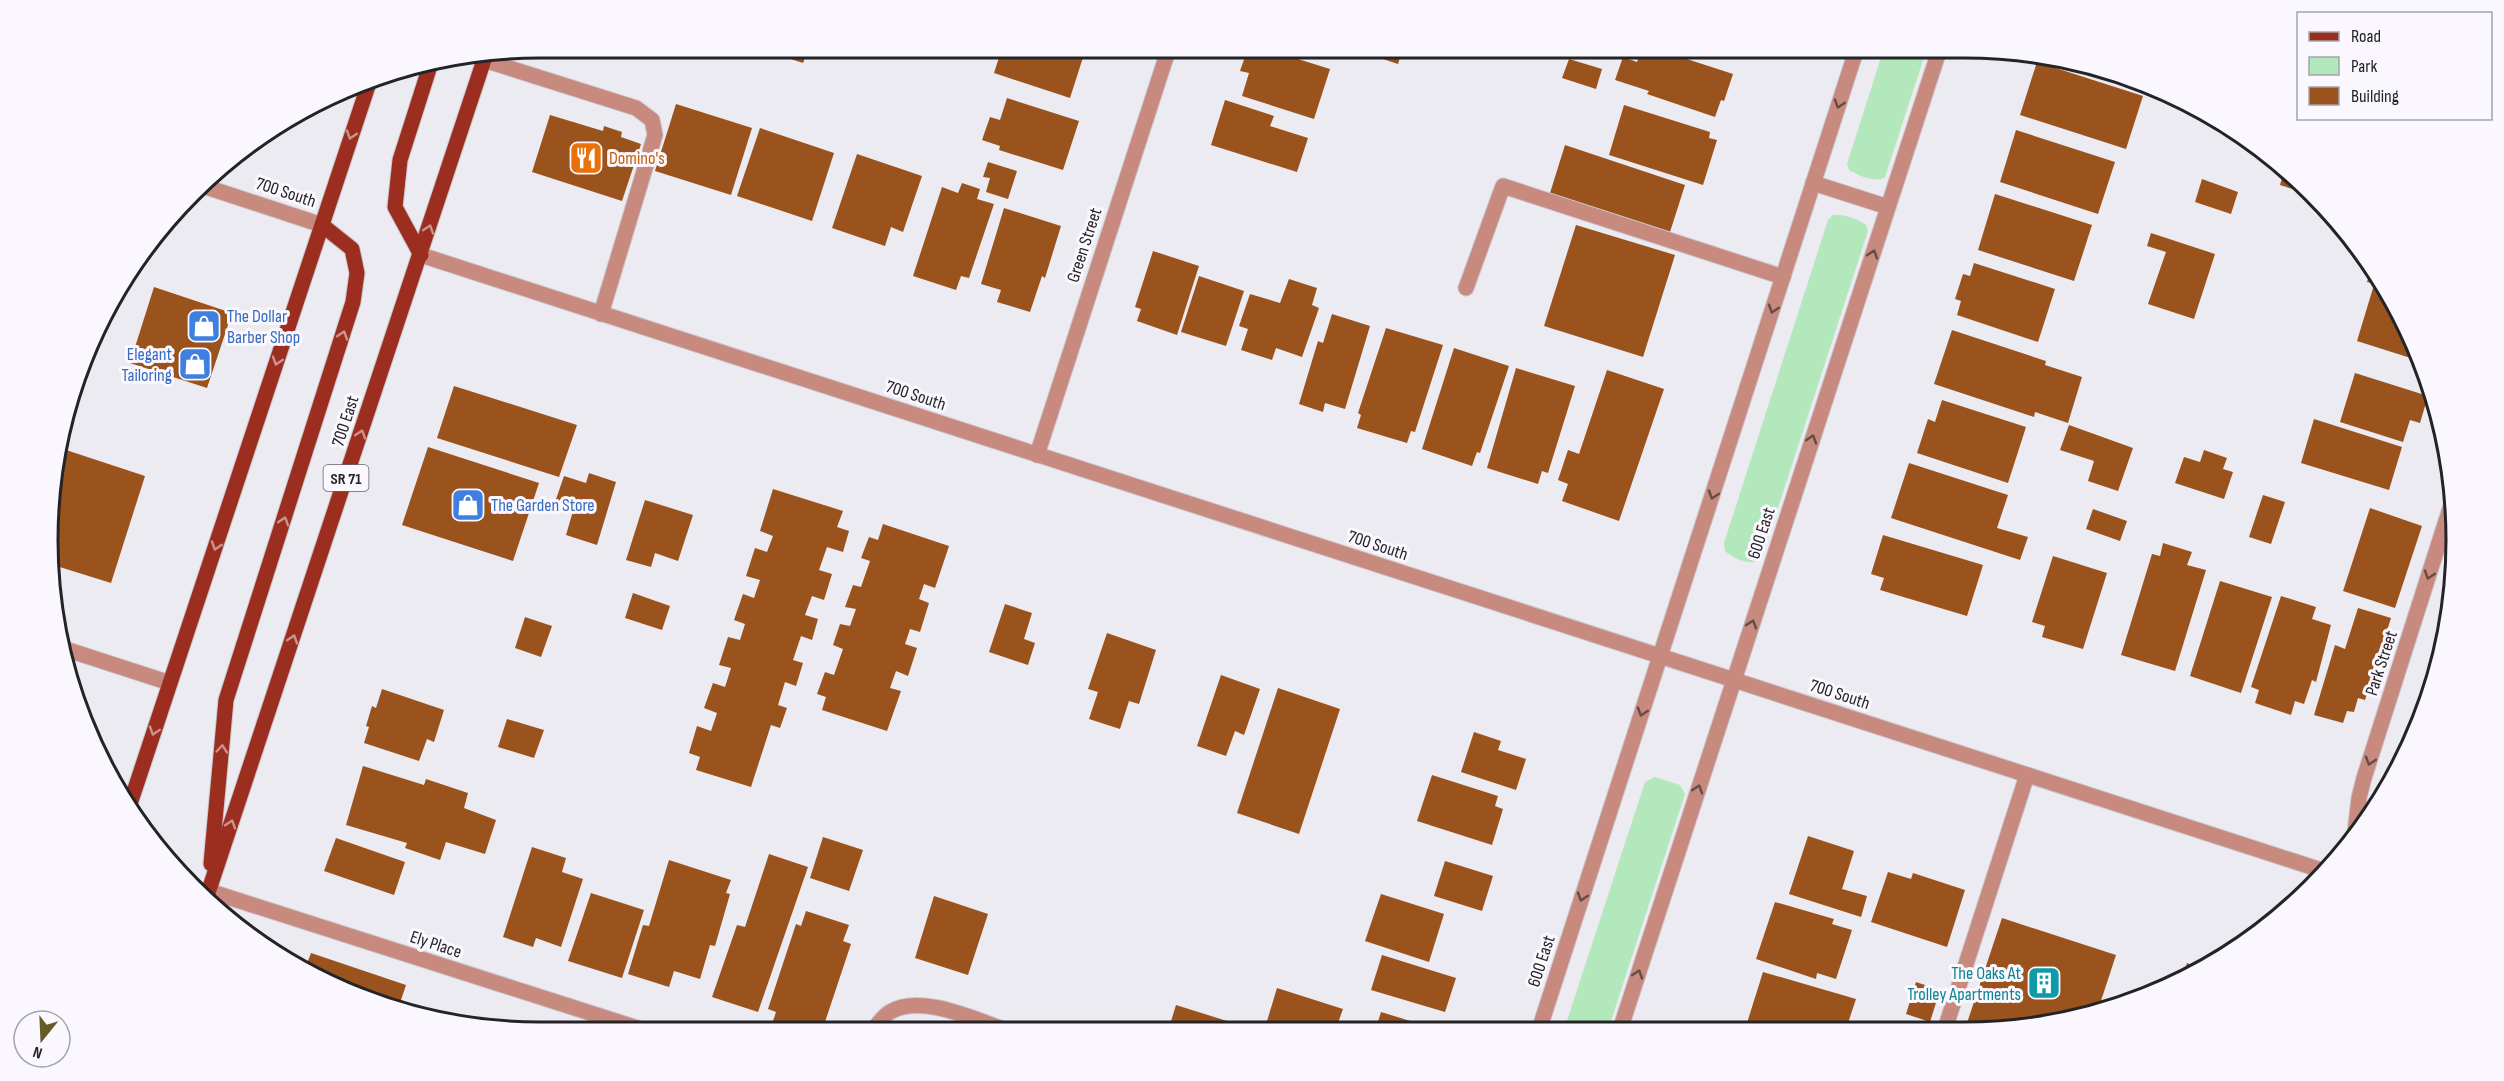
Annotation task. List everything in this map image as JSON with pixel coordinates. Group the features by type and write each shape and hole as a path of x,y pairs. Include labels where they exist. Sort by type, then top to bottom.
{"main road":[{"name":"700 East","path":"210,890 483,63"},
{"path":"421,255 395,207 400,160 428,72"},
{"path":"132,796 366,91"},
{"path":"209,889 226,700 354,302 357,273 352,249 322,225"}],"street":[{"name":"Green Street","path":"1037,455 1166,58"},
{"name":"600 East","path":"1542,1022 1854,58"},
{"name":"600 East","path":"1623,1022 1937,58"},
{"path":"492,62 636,108 652,120 656,135 602,314"},
{"path":"1813,183 1888,207"},
{"path":"1466,288 1503,186 1783,277"},
{"name":"700 South","path":"212,189 322,225"},
{"name":"700 South","path":"421,255 2316,868"},
{"name":"Park Street","path":"2357,819 2364,778 2445,524"},
{"path":"72,651 170,683"},
{"path":"1947,1022 2027,775"},
{"name":"Ely Place","path":"218,898 617,1022"},
{"path":"880,1022 888,1012 909,1004 928,1005 980,1022"}],"green space":[{"path":"1881,58 1924,58 1885,177 1877,180 1867,178 1849,170 1847,164"},
{"path":"1833,215 1846,216 1859,221 1866,225 1868,231 1761,560 1742,561 1725,551 1724,543 1828,220"},
{"path":"1655,777 1680,785 1685,794 1611,1022 1567,1022 1645,782"}],"building":[{"path":"788,58 805,58 803,63"},
{"path":"999,58 1083,58 1070,98 994,73"},
{"path":"1245,58 1295,58 1330,69 1314,119 1242,96 1249,73 1240,71"},
{"path":"1380,58 1400,58 1398,64"},
{"path":"1623,58 1637,62 1638,58 1684,58 1733,74 1724,101 1721,100 1715,117 1647,94 1649,91 1615,80"},
{"path":"1569,59 1602,69 1596,89 1562,78"},
{"path":"2036,65 2054,67 2143,96 2126,149 2020,115"},
{"path":"1007,98 1079,121 1063,170 999,150 1000,146 982,140 990,117 1000,120"},
{"path":"1225,100 1274,116 1270,126 1308,138 1297,172 1211,145"},
{"path":"676,104 752,128 731,195 655,171"},
{"path":"1624,105 1710,132 1709,138 1717,140 1703,185 1609,155"},
{"name":"Domino's","path":"550,115 603,131 604,126 622,132 621,137 641,144 622,201 532,172"},
{"path":"760,128 834,153 812,221 737,196"},
{"path":"2016,130 2115,162 2098,214 2000,182"},
{"path":"1565,145 1685,185 1670,232 1550,193"},
{"path":"857,154 922,176 903,232 891,227 885,246 832,228"},
{"path":"988,162 1017,171 1008,199 986,192 990,178 983,177"},
{"path":"2202,179 2238,192 2231,214 2195,202"},
{"path":"2282,179 2292,189 2280,185"},
{"path":"962,183 980,189 977,199 994,204 969,278 961,276 956,290 913,276 942,187 958,193"},
{"path":"1995,194 2092,225 2074,281 1978,250"},
{"path":"1004,208 1061,226 1045,278 1042,276 1030,312 997,302 1001,290 981,284"},
{"path":"1576,225 1675,255 1643,357 1544,326"},
{"path":"2151,233 2215,254 2194,319 2148,304 2166,252 2147,246"},
{"path":"1153,251 1199,266 1177,335 1137,321 1141,309 1135,307"},
{"path":"1974,263 2055,289 2038,342 1957,315 1961,301 1955,299 1963,274 1970,276"},
{"path":"1199,276 1244,291 1226,346 1181,332"},
{"path":"1289,279 1317,288 1312,305 1319,308 1302,357 1276,348 1272,360 1241,350 1248,329 1239,326 1250,294 1280,303"},
{"path":"154,287 232,313 207,388 130,363"},
{"path":"2373,288 2396,327 2410,358 2357,341"},
{"path":"1332,314 1370,326 1345,409 1325,403 1323,412 1299,404 1318,341 1323,343"},
{"path":"1386,328 1443,345 1415,432 1411,431 1407,443 1357,428 1361,415 1358,413"},
{"path":"1952,330 2046,361 2045,365 2082,377 2068,423 2035,412 2034,417 1934,384"},
{"path":"1454,348 1509,366 1480,453 1477,452 1472,466 1422,449"},
{"path":"1516,368 1575,386 1548,473 1542,471 1538,484 1487,468"},
{"path":"1607,370 1664,389 1619,521 1562,501 1568,484 1558,480 1568,450 1579,454"},
{"path":"2355,373 2422,394 2426,404 2420,423 2410,420 2403,442 2340,422"},
{"path":"454,386 577,425 559,477 437,438"},
{"path":"1942,400 2026,427 2008,483 1917,453 1928,419 1935,422"},
{"path":"2314,419 2402,447 2389,490 2301,463"},
{"path":"2069,425 2133,448 2118,491 2088,481 2094,461 2060,450"},
{"path":"428,447 539,483 513,561 402,525"},
{"path":"67,450 145,476 111,583 60,567 58,540 60,509"},
{"path":"2204,450 2227,458 2223,469 2233,472 2224,499 2175,483 2184,457 2200,462"},
{"path":"1909,463 2008,495 1997,528 2028,537 2020,560 1891,518"},
{"path":"589,473 616,482 597,545 566,535 573,511 554,505 564,476 586,483"},
{"path":"773,489 843,511 837,527 849,531 843,552 827,547 819,570 832,574 824,600 812,596 805,615 818,619 812,640 801,636 793,660 803,663 796,686 785,682 778,705 787,708 780,728 771,725 751,787 696,770 700,757 689,753 697,726 711,731 717,713 704,708 713,683 725,687 731,668 719,665 728,637 740,640 745,624 734,620 743,594 754,598 760,580 746,576 755,548 767,552 773,536 760,531"},
{"path":"2263,495 2285,502 2271,544 2249,537"},
{"path":"645,500 693,515 678,561 655,553 651,567 626,560"},
{"path":"2370,508 2422,526 2395,608 2343,591"},
{"path":"2093,509 2127,521 2120,541 2086,529"},
{"path":"883,524 949,546 935,588 924,584 919,599 929,603 920,632 910,629 905,644 917,648 908,676 896,671 890,688 901,691 887,731 822,710 826,697 817,694 825,672 834,675 843,649 833,645 840,624 850,626 856,609 845,607 853,585 861,587 870,561 861,558 869,537 878,540"},
{"path":"1883,535 1983,565 1967,616 1880,590 1884,578 1871,574"},
{"path":"2163,543 2192,552 2187,565 2206,570 2175,671 2121,655 2152,554 2160,556"},
{"path":"2053,556 2107,573 2083,649 2042,637 2045,626 2032,622"},
{"path":"2220,581 2272,597 2241,693 2190,676"},
{"path":"633,593 670,606 662,630 625,618"},
{"path":"2281,596 2316,607 2312,619 2331,625 2316,682 2312,680 2304,704 2295,701 2291,715 2255,703 2259,690 2251,687"},
{"path":"1005,604 1032,613 1024,639 1035,643 1028,665 989,652"},
{"path":"2358,608 2391,618 2365,700 2358,698 2354,712 2347,711 2343,723 2314,715 2335,645 2345,649"},
{"path":"525,617 552,626 541,657 515,648"},
{"path":"1107,633 1156,650 1139,704 1129,701 1120,729 1089,719 1098,692 1088,689"},
{"path":"1221,675 1260,689 1244,735 1235,731 1226,756 1197,746"},
{"path":"1278,688 1340,709 1299,834 1237,813"},
{"path":"382,689 444,710 434,742 427,739 419,761 364,743 372,706 376,708"},
{"path":"507,719 544,730 534,758 498,747"},
{"path":"1474,732 1501,741 1498,750 1526,759 1516,790 1461,772"},
{"path":"363,766 424,785 426,779 468,793 464,808 496,820 485,854 446,842 440,860 405,848 407,843 346,825"},
{"path":"1432,775 1498,796 1495,806 1503,809 1492,845 1417,821"},
{"path":"1808,836 1854,851 1842,889 1867,896 1861,917 1789,894"},
{"path":"823,837 863,850 849,891 810,878"},
{"path":"336,838 405,862 394,895 324,871"},
{"path":"532,847 566,858 562,872 583,879 561,947 536,938 533,947 503,937"},
{"path":"769,854 808,867 758,1012 712,997 737,925 745,927"},
{"path":"669,860 731,880 726,893 730,894 715,946 710,945 700,979 674,971 669,987 628,974 643,925 649,926"},
{"path":"1445,861 1493,876 1482,911 1434,896"},
{"path":"1888,872 1911,879 1913,873 1965,890 1947,947 1871,922"},
{"path":"591,893 644,910 622,978 568,961"},
{"path":"1381,894 1444,914 1429,962 1365,941"},
{"path":"934,896 988,914 968,975 915,958"},
{"path":"1775,902 1834,919 1832,924 1852,930 1836,979 1817,973 1816,979 1756,959"},
{"path":"806,911 849,925 843,941 851,944 825,1022 773,1022 776,1012 768,1009 796,924 801,926"},
{"name":"The Oaks At Trolley Apartments","path":"2002,918 2116,955 2101,1002 2026,1018 1967,1022"},
{"path":"311,953 406,985 401,1001 356,986 307,962"},
{"path":"1382,955 1456,978 1445,1012 1371,990"},
{"path":"1763,972 1856,999 1848,1022 1747,1022"},
{"path":"1916,982 1940,990 1930,1022 1906,1014"},
{"path":"1277,988 1343,1009 1338,1022 1267,1022"},
{"path":"1176,1005 1227,1021 1227,1022 1171,1022"},
{"path":"1381,1012 1414,1022 1378,1022"}],"place":[{"name":"Domino's","path":"586,158"},
{"name":"The Dollar Barber Shop","path":"204,326"},
{"name":"Elegant Tailoring","path":"195,364"},
{"name":"The Garden Store","path":"468,505"},
{"name":"The Oaks At Trolley Apartments","path":"2044,983"}]}
